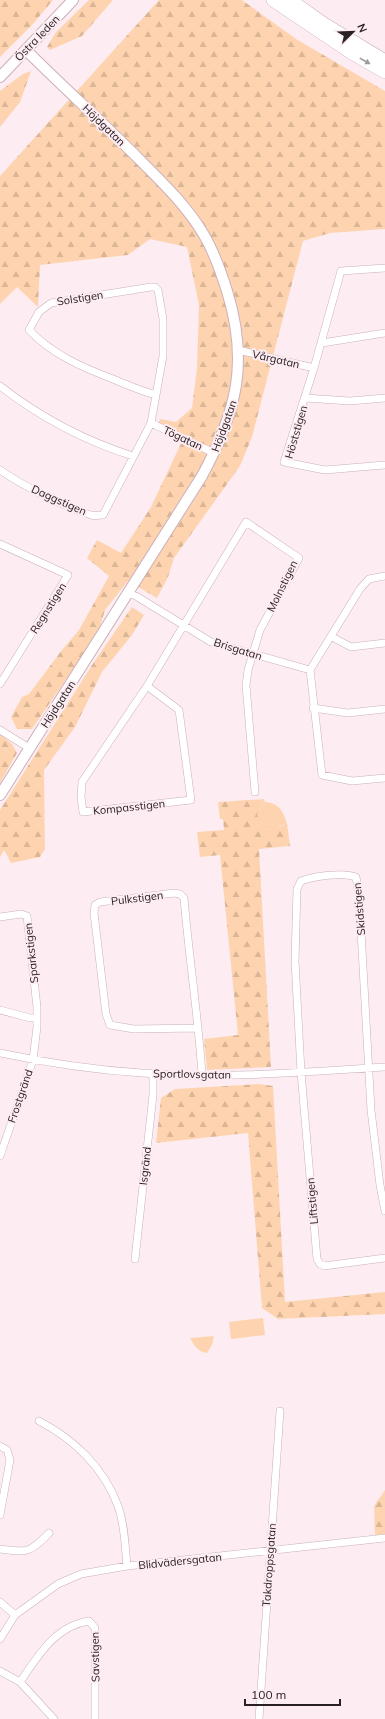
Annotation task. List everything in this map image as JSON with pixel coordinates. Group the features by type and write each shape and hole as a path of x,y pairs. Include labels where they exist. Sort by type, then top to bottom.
{"highway":[{"path":"273,0 340,46 385,72"},
{"path":"290,0 324,24 385,61"}],"street":[{"name":"Östra leden","path":"0,77 73,0"},
{"name":"Höjdgatan","path":"0,795 129,594 202,476 226,426 236,393 238,371 236,326 223,280 204,235 192,217 156,176 26,50"},
{"name":"Höststigen","path":"385,268 340,271 322,343 284,462 325,470 385,465"},
{"name":"Solstigen","path":"151,423 163,356 164,337 160,295 155,287 151,286 60,300 44,307 32,322 28,330 43,344 60,356 88,369 156,395"},
{"path":"322,343 385,333"},
{"name":"Vårgatan","path":"238,350 314,368"},
{"path":"0,386 20,402 45,418 86,438 133,456"},
{"name":"Höststigen","path":"305,398 350,401 385,398"},
{"name":"Tögatan","path":"151,423 214,453"},
{"name":"Daggstigen","path":"0,470 13,479 59,501 92,515 103,515 151,423"},
{"name":"Molnstigen","path":"183,625 246,522 299,558 260,630 248,670 246,685 255,792"},
{"name":"Regnstigen","path":"0,544 68,575 0,684"},
{"path":"385,576 369,578 364,584 310,670 322,775 352,781 385,778"},
{"name":"Brisgatan","path":"129,594 136,596 211,642 310,670"},
{"name":"Kompasstigen","path":"147,686 179,710 191,800 83,812 81,797 82,782 147,686 183,625"},
{"path":"332,637 351,647 385,643"},
{"path":"314,708 348,713 385,709"},
{"path":"0,730 29,748"},
{"name":"Skidstigen","path":"301,1072 295,961 297,889 301,881 304,880 344,874 356,877 358,885 369,1068"},
{"name":"Pulkstigen","path":"198,1028 134,1029 110,1026 106,1014 94,913 95,905 100,902 174,893 180,894 184,898 198,1028 202,1074"},
{"name":"Sparkstigen","path":"0,918 22,914 28,916 37,1018 33,1060"},
{"path":"0,1010 30,1018 37,1018"},
{"name":"Sportlovsgatan","path":"0,1053 79,1067 153,1074 301,1072 385,1067"},
{"name":"Frostgränd","path":"0,1156 33,1060"},
{"path":"369,1068 372,1117 380,1185 385,1211"},
{"name":"Liftstigen","path":"301,1072 317,1259 320,1264 324,1266 385,1258"},
{"name":"Isgränd","path":"135,1259 153,1095 153,1074"},
{"name":"Takdroppsgatan","path":"259,1719 280,1411"},
{"path":"38,1421 55,1430 74,1444 102,1474 119,1507 124,1529 127,1566"},
{"path":"0,1446 7,1450 10,1460 0,1515"},
{"path":"0,1549 20,1552 34,1548 50,1533"},
{"name":"Blidvädersgatan","path":"0,1640 16,1615 58,1584 81,1574 127,1566 270,1552 385,1538"},
{"path":"0,1602 16,1615"},
{"name":"Savstigen","path":"20,1682 43,1649 58,1633 78,1623 89,1621 95,1628 95,1719"},
{"path":"0,1671 20,1682 54,1719"}],"green space":[{"path":"0,0 53,0 33,24 0,57"},
{"path":"89,0 113,0 82,36 50,50 47,47 56,32"},
{"path":"159,0 242,0 296,39 385,91 385,229 330,233 303,241 252,437 240,466 174,558 168,577 157,598 128,581 105,610 98,633 32,729 17,729 11,717 22,697 29,694 79,630 109,576 87,558 97,540 121,553 151,507 185,435 159,423 160,419 176,422 192,408 197,368 199,305 187,247 150,239 128,255 40,265 38,307 17,287 0,304 0,176"},
{"path":"31,71 20,102 0,127 0,91 23,74"},
{"path":"132,607 144,615 132,635 102,672 75,727 44,770 45,849 40,857 11,863 4,850 0,857 0,810 92,665"},
{"path":"0,734 12,744 17,753 0,783"},
{"path":"264,799 265,802 257,814 279,827 287,823 290,846 259,849 271,1067 207,1070 204,1039 238,1035 220,855 200,857 197,832 224,830 223,819 220,819 218,802"},
{"path":"265,802 274,804 280,808 287,823 277,827 265,826 257,814"},
{"path":"259,1084 273,1086 285,1302 385,1292 385,1314 278,1319 262,1308 248,1133 156,1143 161,1098 175,1089"},
{"path":"263,1318 265,1335 231,1339 229,1322"},
{"path":"214,1336 212,1345 207,1353 199,1350 190,1338"},
{"path":"385,1490 385,1534 375,1535 374,1506"}]}
